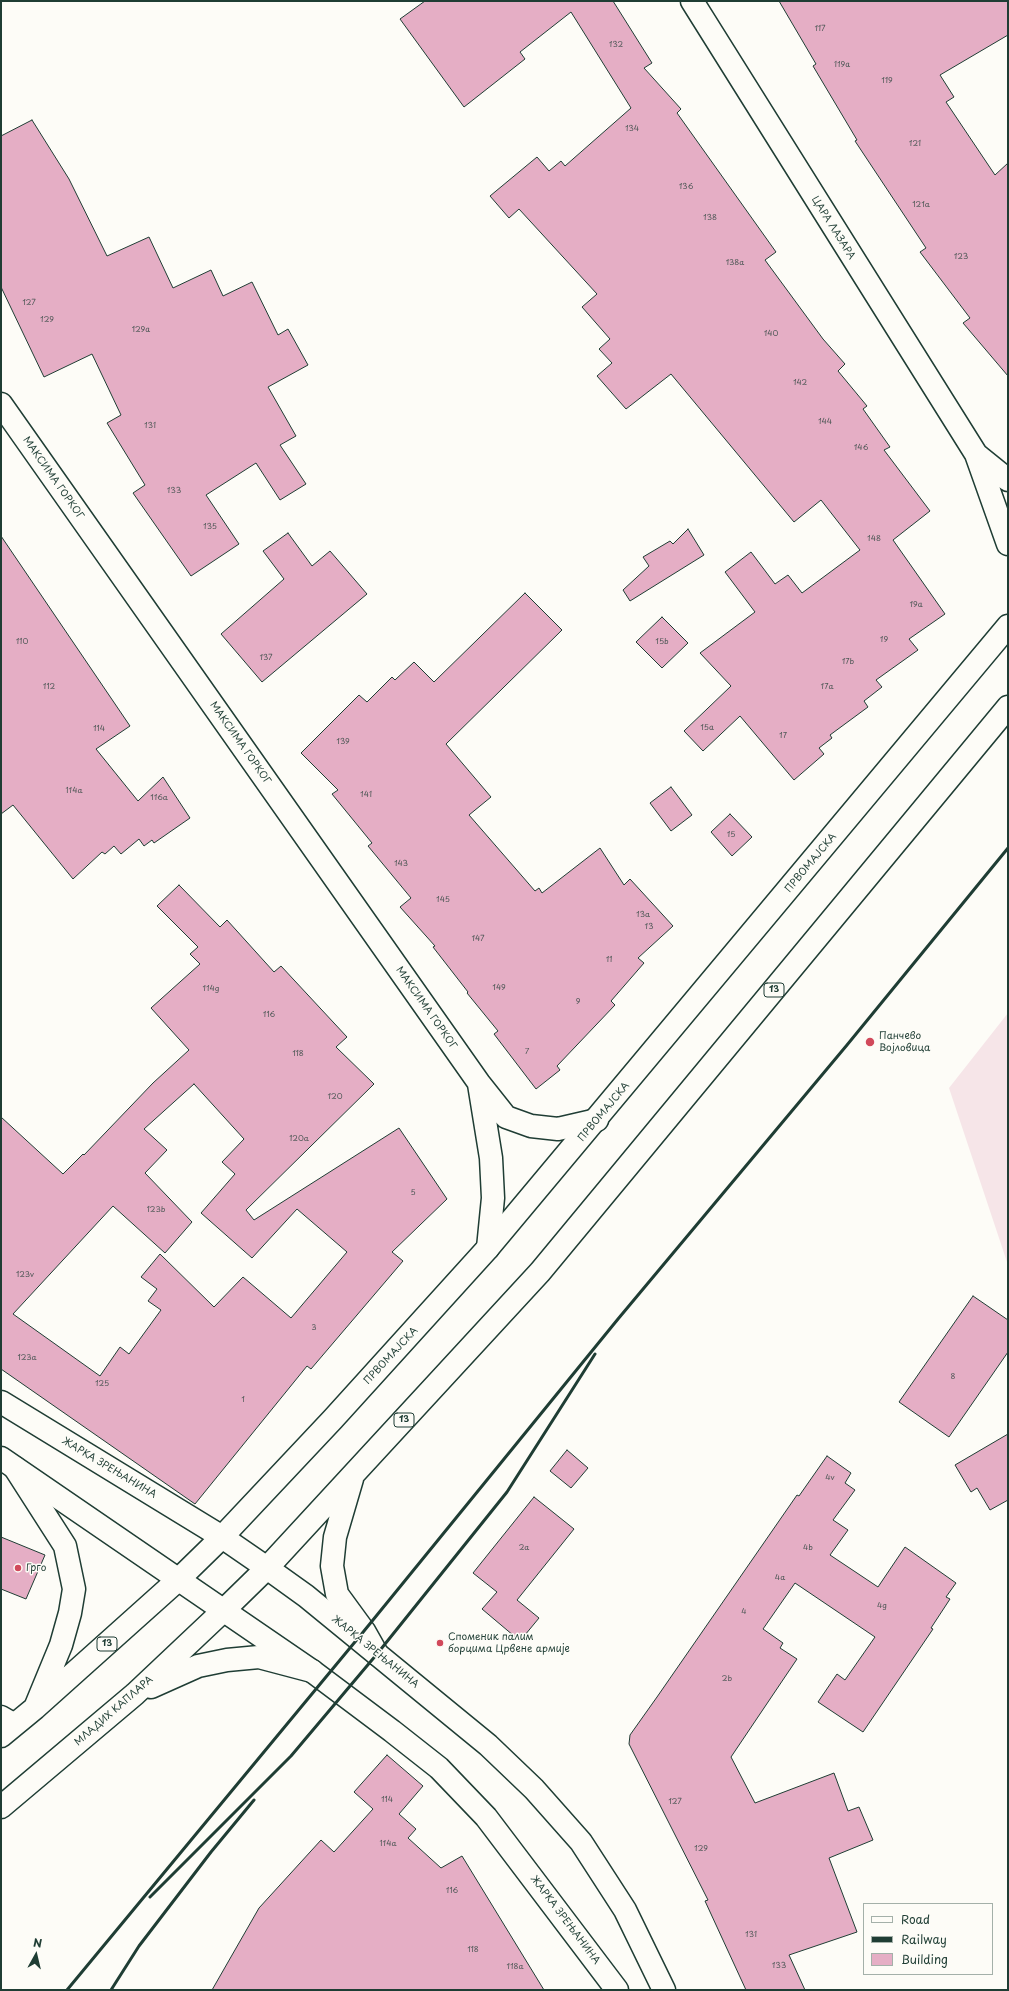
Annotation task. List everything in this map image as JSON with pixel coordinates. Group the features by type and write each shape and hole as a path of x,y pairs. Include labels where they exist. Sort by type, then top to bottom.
{"main road":[{"name":"ЦАРА ЛАЗАРА","path":"692,1 976,454"},
{"name":"МАКСИМА ГОРКОГ","path":"1,404 479,1083 506,1117 531,1126 558,1129 597,1120"},
{"path":"976,454 1008,480"},
{"path":"976,454 1008,544"},
{"name":"ПРВОМАЈСКА","path":"179,1579 222,1537 348,1402 488,1248 597,1120 1008,626"},
{"name":"13","path":"224,1610 268,1568 540,1272 1008,707"},
{"path":"479,1083 491,1158 493,1198 488,1248"},
{"name":"ЖАРКА ЗРЕЊАНИНА","path":"1,1402 222,1537 268,1568 306,1596 488,1745 534,1789 581,1842 625,1910 664,1990"},
{"path":"8,1463 65,1546 74,1589 70,1613 61,1645 35,1708"},
{"name":"ЖАРКА ЗРЕЊАНИНА","path":"8,1463 312,1671 439,1768 486,1817 617,1990"},
{"path":"353,1474 335,1537 332,1566 337,1594 364,1631 377,1654"},
{"name":"13","path":"6,1726 35,1708 179,1579"},
{"name":"МЛАДИХ КАПЛАРА","path":"1,1807 135,1694 224,1610"},
{"path":"135,1694 198,1666 227,1660 259,1657 312,1671"}],"shaded area":[{"path":"1008,1013 1008,1265 949,1088"}],"building":[{"path":"425,1 613,1 652,63 644,68 681,109 677,113 776,252 765,260 823,339 845,364 838,371 867,406 863,409 890,447 884,450 930,511 893,540 945,614 909,639 918,650 876,680 882,687 864,701 868,707 830,735 832,738 819,748 824,754 794,780 740,716 703,751 684,731 731,686 700,653 755,612 725,572 751,552 775,584 788,575 802,593 860,550 821,500 794,522 671,374 626,409 597,376 612,363 599,349 610,339 582,307 597,294 519,209 509,218 490,196 537,157 549,171 561,161 565,166 631,108 571,12 520,52 525,59 464,107 400,19"},
{"path":"779,1 1008,1 1008,35 940,75 954,97 946,102 995,175 1008,163 1008,376 963,323 970,318 920,252 926,248 855,141 857,140 813,66 816,64"},
{"path":"32,120 69,179 107,256 149,237 173,288 211,270 223,296 252,282 278,335 288,329 308,365 268,387 296,436 280,445 306,484 280,500 256,463 206,495 239,544 191,576 133,493 145,485 107,423 121,415 92,354 44,377 1,287 1,136"},
{"path":"688,529 704,555 630,601 623,590 649,566 643,557 670,541 673,544"},
{"path":"288,533 312,566 330,551 367,594 262,682 221,634 284,579 263,551"},
{"path":"1,536 130,726 96,749 138,801 163,777 190,818 154,843 152,840 144,846 139,839 121,854 114,846 105,854 102,852 73,879 13,805 1,814"},
{"path":"525,593 562,630 446,744 491,797 469,815 535,891 539,888 542,893 600,848 624,885 630,879 673,926 638,958 644,963 611,1001 615,1005 557,1066 560,1070 536,1089 494,1034 498,1031 467,993 468,992 433,947 435,946 400,907 411,898 368,846 372,843 332,794 338,790 301,753 359,695 367,702 392,677 395,680 414,662 434,682"},
{"path":"662,617 688,643 662,668 636,642"},
{"path":"671,787 692,815 671,831 650,803"},
{"path":"730,814 752,837 732,856 711,832"},
{"path":"179,885 220,927 227,920 274,972 281,966 347,1037 336,1047 374,1084 246,1210 254,1220 399,1128 447,1199 392,1252 403,1261 311,1369 307,1366 195,1504 1,1369 1,1117 63,1174 83,1154 84,1155 153,1083 189,1050 151,1008 200,964 190,954 198,947 157,906","holes":["194,1084 244,1139 222,1162 235,1174 201,1213 252,1258 297,1209 347,1252 291,1318 243,1277 214,1307 160,1254 141,1277 157,1289 148,1301 161,1310 129,1354 120,1347 100,1376 13,1314 113,1206 165,1253 192,1222 145,1173 167,1150 144,1129"]},
{"path":"973,1296 1008,1320 1008,1352 949,1437 899,1402"},
{"path":"1008,1434 1008,1500 990,1510 977,1488 971,1492 955,1465"},
{"path":"567,1450 588,1468 571,1488 550,1471"},
{"path":"827,1456 851,1473 845,1483 855,1490 833,1520 848,1530 830,1555 878,1587 905,1547 956,1583 946,1597 950,1599 931,1628 933,1629 863,1732 818,1702 837,1674 845,1680 875,1637 795,1583 763,1629 783,1643 780,1648 797,1659 731,1757 755,1803 834,1773 848,1811 859,1807 873,1840 829,1858 857,1932 789,1955 805,1990 746,1990 705,1901 708,1900 629,1744 630,1735 797,1495 799,1496"},
{"path":"534,1497 574,1529 517,1600 539,1618 520,1641 482,1609 497,1592 473,1573"},
{"path":"1,1537 45,1555 26,1599 1,1589"},
{"path":"387,1755 423,1786 399,1814 416,1829 408,1838 441,1868 462,1856 544,1990 212,1990 259,1908 321,1840 334,1852 373,1809 354,1792"}],"railway":[{"path":"67,1990 364,1631 618,1319 847,1045 1008,848"},
{"path":"150,1897 291,1756 377,1654 507,1492 595,1354"},
{"path":"111,1990 139,1946 211,1852 254,1800"}],"place":[{"name":"Панчево Војловица","path":"870,1042"},
{"name":"Грго","path":"18,1568"},
{"name":"Споменик палим борцима Црвене армије","path":"440,1643"}]}
